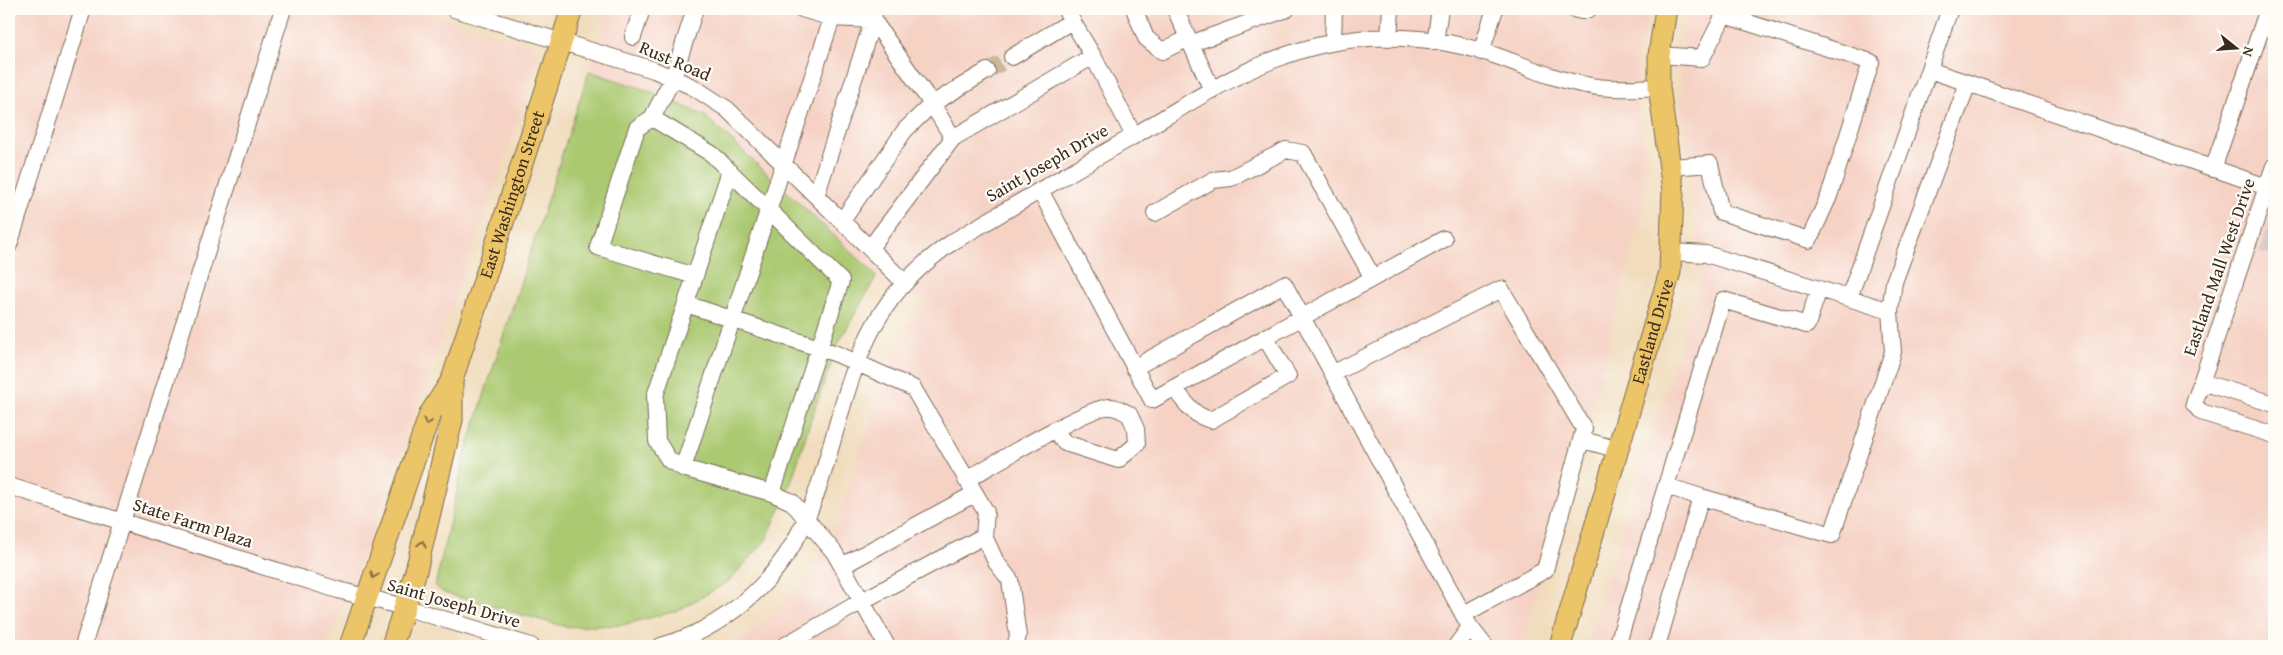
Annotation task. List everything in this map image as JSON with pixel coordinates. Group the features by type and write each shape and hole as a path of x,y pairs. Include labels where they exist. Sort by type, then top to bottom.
{"main road":[{"name":"East Washington Street","path":"350,646 430,414 452,380 572,9"},
{"name":"Eastland Drive","path":"1560,646 1665,294 1672,252 1674,214 1671,167 1661,115 1659,87 1659,54 1666,9"},
{"name":"East Washington Street","path":"392,646 416,571 452,420 452,380"}],"street":[{"path":"9,245 83,9"},
{"path":"83,646 283,9"},
{"name":"Rust Road","path":"454,9 654,70 693,87 726,109 905,283"},
{"path":"633,37 642,9"},
{"path":"695,9 673,78 652,118 637,128 598,248 695,276"},
{"path":"802,9 832,18 874,14"},
{"path":"1134,9 1146,38 1162,51 1286,9"},
{"path":"1175,9 1212,90"},
{"path":"1333,42 1334,9"},
{"path":"1389,38 1391,9"},
{"path":"1435,42 1440,9"},
{"path":"1481,52 1495,9"},
{"path":"1573,9 1582,11 1589,9"},
{"path":"1849,298 1950,9"},
{"path":"2213,169 2268,9"},
{"path":"874,14 953,138"},
{"path":"816,196 874,14"},
{"path":"1012,56 1068,15 1093,56 1134,136"},
{"path":"1659,54 1702,58 1724,15 1871,62 1830,196 1809,240 1721,212 1710,164 1671,167"},
{"path":"683,468 832,18"},
{"name":"Saint Joseph Drive","path":"661,646 685,639 715,624 753,594 773,574 789,552 808,518 857,364 876,321 905,283 949,245 1212,90 1273,59 1294,51 1333,42 1373,37 1435,42 1481,52 1588,86 1620,88 1659,87"},
{"path":"870,248 953,138 1093,56"},
{"path":"1929,70 2267,187"},
{"path":"842,221 905,130 932,104 987,71"},
{"path":"1666,486 1832,535 1894,352 1890,311 1894,282 1968,83"},
{"path":"652,118 712,154 841,281 772,493"},
{"path":"1155,213 1213,180 1231,178 1286,150 1303,154 1373,278"},
{"name":"Eastland Mall West Drive","path":"2270,434 2201,412 2194,404 2274,166"},
{"path":"730,171 656,396 657,441 669,460 683,468 772,493 792,502 808,518 834,552 887,646"},
{"path":"1040,190 1152,400 1444,239"},
{"path":"1672,252 1706,254 1890,311"},
{"path":"1134,368 1284,284 1467,621 1485,646"},
{"path":"1334,373 1501,289 1584,430 1545,570 1467,621 1456,646"},
{"path":"1617,646 1723,300 1807,325 1819,289"},
{"path":"686,304 819,348 914,388 986,512 984,536 996,562 1010,580 1018,636 1015,646"},
{"path":"1174,388 1193,412 1201,418 1211,420 1288,376 1265,338"},
{"path":"2201,382 2274,406 2270,434"},
{"path":"842,566 970,487 1054,431 1093,410 1111,406 1129,414 1136,429 1137,444 1118,460 1066,443 1054,431"},
{"path":"1582,440 1619,450"},
{"name":"State Farm Plaza","path":"9,486 365,598"},
{"path":"1657,646 1701,497"},
{"path":"784,646 862,601 984,536"},
{"name":"Saint Joseph Drive","path":"365,598 404,607 531,646"}],"shaded area":[{"path":"9,9 414,9 528,44 535,49 540,59 364,556 326,646 9,646"},
{"path":"608,9 1652,9 1637,56 1638,112 1644,150 1644,199 1594,403 1521,646 727,646 739,641 769,618 809,575 840,514 876,400 904,332 927,299 882,287 871,270 705,116 655,93 589,71"},
{"path":"1690,9 2274,9 2274,207 2259,251 2274,257 2274,646 1587,646 1702,272 1681,102 1683,36"},
{"path":"2274,207 2274,257 2259,252"}],"green space":[{"path":"589,71 655,93 705,116 871,270 876,277 839,342 812,416 790,486 766,540 728,582 677,611 622,625 566,627 444,593 435,586 466,451"}],"tunnel":[{"path":"987,71 1012,57"}]}
